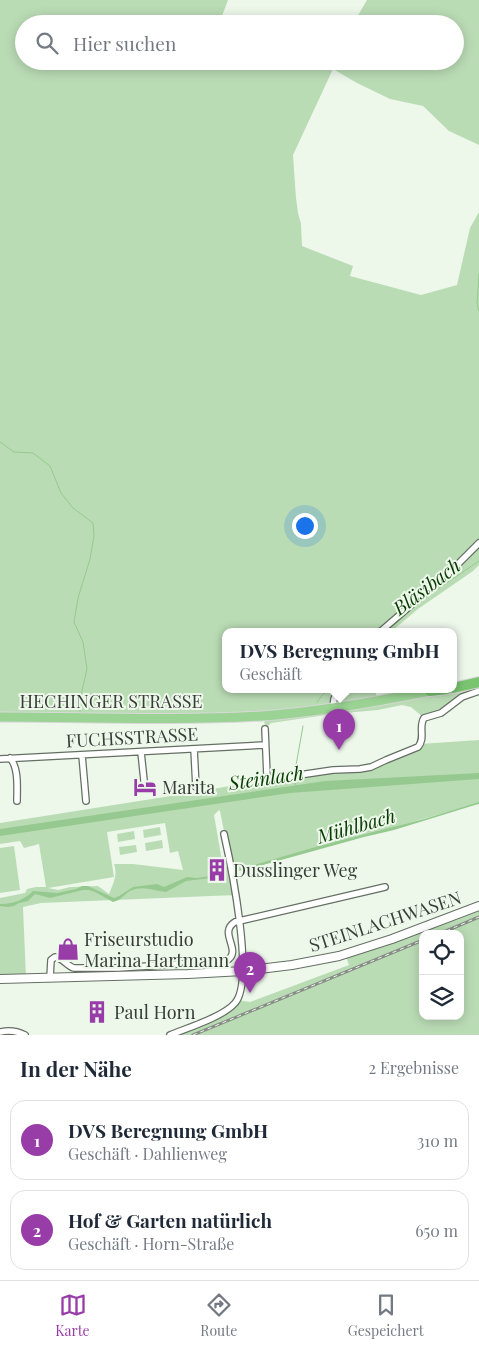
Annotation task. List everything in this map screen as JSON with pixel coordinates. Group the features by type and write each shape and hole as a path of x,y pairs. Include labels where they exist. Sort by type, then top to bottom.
{"highway":[{"path":"457,685 479,681"}],"main road":[{"name":"HECHINGER STRASSE","path":"0,717 204,718 264,716 333,708 418,693"}],"street":[{"path":"384,628 453,569 479,543"},
{"path":"265,729 267,776 269,779 333,770 360,769 371,767 418,747 422,737 421,725 424,718 441,713 462,697 479,691"},
{"path":"333,708 337,693"},
{"name":"FUCHSSTRASSE","path":"0,759 265,745"},
{"path":"194,749 196,787"},
{"path":"142,752 145,790"},
{"path":"82,755 86,801"},
{"path":"10,758 14,762 16,772 17,801"},
{"path":"170,1035 219,1015 233,1005 240,994 243,971 240,921 224,834"},
{"path":"50,978 51,960 58,957 74,968 118,968 226,961 230,959 233,950 228,935 229,927 232,923 384,887"},
{"name":"STEINLACHWASEN","path":"0,979 188,974 243,971 299,964 344,954 392,939 479,906"},
{"path":"0,1032 12,1031 25,1035"}],"shaded area":[{"path":"0,0 228,0 222,15 15,15 15,70 333,70 293,155 296,198 301,224 302,246 353,266 350,276 421,295 457,285 470,228 479,212 479,565 418,609 396,628 222,628 222,693 376,693 377,698 413,693 457,693 457,687 479,684 479,691 466,695 445,710 424,718 411,707 402,705 378,710 271,723 265,729 264,716 309,708 231,713 0,712"},
{"path":"367,0 479,0 479,145 449,131 423,106 390,99 335,70 464,70 464,15 358,15"},
{"path":"479,740 479,803 232,873 236,895 41,903 23,907 26,978 0,979 0,898 25,893 27,889 46,887 39,844 24,848 20,841 0,844 0,823 269,779 360,769 420,744","holes":["220,811 231,867 223,867 214,815","165,823 170,853 178,851 183,870 133,864 114,864 115,876 109,894 98,886 70,887 58,890 48,888 114,877 107,832"]},
{"path":"479,773 479,779 290,793 0,836 0,829 325,781"},
{"path":"479,802 479,804 394,830 241,871 240,869 424,819"},
{"path":"160,827 161,835 144,838 143,830"},
{"path":"134,831 135,839 118,842 117,834"},
{"path":"162,840 163,848 146,851 145,843"},
{"path":"136,845 137,852 120,855 119,847"},
{"path":"14,846 20,890 0,893 0,848"},
{"path":"223,874 224,876 186,881 166,892 144,888 135,889 113,902 95,892 83,890 50,898 35,894 28,901 14,906 0,906 0,904 22,899 33,891 57,893 88,886 114,898 133,887 157,884 164,887 187,877 197,878"},
{"path":"479,906 479,1035 170,1035 219,1015 237,1000 250,1002 349,965 345,954"}],"waterway":[{"name":"Bläsibach","path":"479,274 477,303 479,311"},
{"path":"0,442 14,452 33,453 50,466 61,493 73,508 93,523 94,536 90,559 78,598 74,622 83,642 87,669 80,699"},
{"name":"Bläsibach","path":"391,628 423,599 479,561"},
{"name":"Bläsibach","path":"317,702 324,693"},
{"path":"80,702 80,712"},
{"name":"Bläsibach","path":"295,771 303,726"},
{"name":"Bläsibach","path":"295,780 296,786"}],"railway":[{"path":"448,930 479,917"},
{"path":"193,1035 419,942"}],"place":[{"name":"DVS Beregnung GmbH","path":"339,750"},
{"name":"Marita","path":"145,787"},
{"name":"Dusslinger Weg","path":"217,870"},
{"name":"Friseurstudio Marina Hartmann","path":"68,949"},
{"name":"Hof & Garten natürlich","path":"250,993"},
{"name":"Paul Horn","path":"97,1012"}],"water label":[{"name":"Steinlach","path":"266,777"},
{"name":"Mühlbach","path":"356,825"}]}
